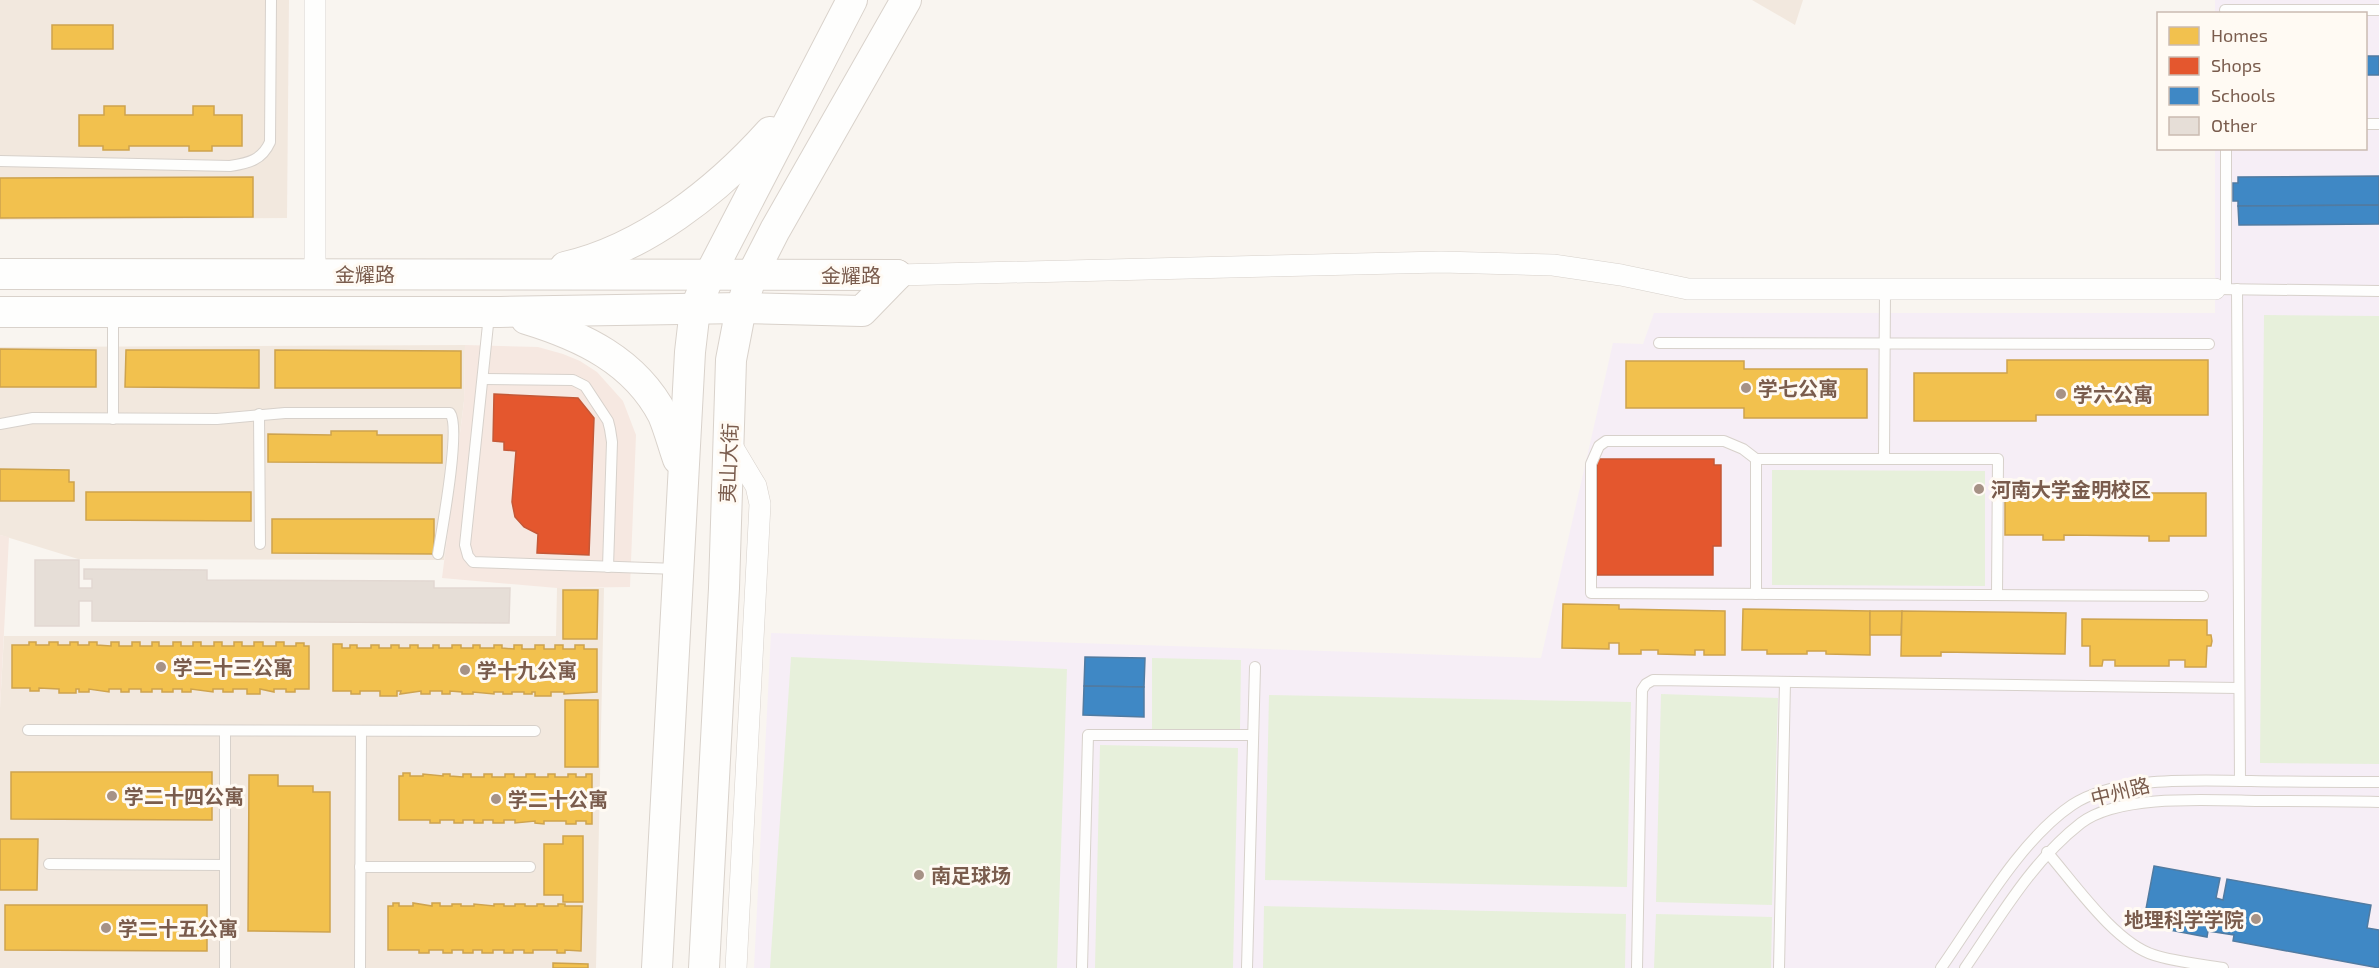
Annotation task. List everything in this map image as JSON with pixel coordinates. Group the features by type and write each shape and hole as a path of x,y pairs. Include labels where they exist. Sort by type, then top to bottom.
{"main road":[{"path":"657,968 690,352 695,309 710,274 852,0"},
{"name":"夷山大街","path":"705,968 724,588 731,360 741,308 752,275 775,230 906,0"},
{"path":"529,276 574,265 652,231 699,199 743,162 800,99"},
{"name":"金耀路","path":"0,274 897,275"},
{"name":"金耀路","path":"0,312 494,312 741,308 862,311 897,275"},
{"path":"494,312 528,320 587,342 625,365 649,392 663,417 683,474"}],"street":[{"path":"315,0 315,274"},
{"path":"897,275 1441,262 1552,265 1620,275 1688,289 2226,289"},
{"path":"729,441 756,486 760,504 736,968"}],"lane":[{"path":"0,161 230,166 253,162 261,156 270,142 271,0"},
{"path":"2225,8 2334,12 2379,10"},
{"path":"2226,150 2226,289 2240,781"},
{"path":"1884,459 1885,289"},
{"path":"2226,289 2379,291"},
{"path":"494,312 483,379 465,545 468,556 473,562 678,569"},
{"path":"113,313 113,419"},
{"path":"1659,343 2209,344"},
{"path":"483,379 573,380 585,387 608,421 612,442 608,567"},
{"path":"0,424 33,418 217,419 260,414 450,413 454,426 451,465 438,554"},
{"path":"260,414 260,544"},
{"path":"1997,595 1998,459 1756,459 1743,449 1724,441 1606,441 1599,446 1591,464 1591,593 1756,594 2203,596"},
{"path":"1756,459 1756,594"},
{"path":"1247,968 1254,667"},
{"path":"1637,968 1642,690 1653,680 2239,688"},
{"path":"1779,968 1785,682"},
{"path":"28,730 535,731"},
{"path":"225,731 225,968"},
{"path":"360,731 360,968"},
{"path":"1082,968 1088,735 1253,735"},
{"name":"中州路","path":"1941,968 2028,844 2072,805 2097,794 2133,785 2170,781 2379,782"},
{"name":"中州路","path":"1965,968 2048,852 2083,821 2104,812 2136,804 2171,800 2379,802"},
{"path":"2048,852 2117,933 2135,946 2154,955 2223,968"},
{"path":"49,864 225,865"},
{"path":"360,867 530,867"}],"shaded area":[{"path":"0,0 289,0 287,218 0,220"},
{"path":"1752,0 1803,0 1795,25"},
{"name":"河南大学金明校区","path":"2215,0 2379,0 2379,968 754,968 771,633 1541,658 1613,343 1643,344 1654,313 2215,313 2215,150 2367,150 2367,12 2215,12"},
{"path":"465,345 464,401 444,560 78,559 0,535 0,347"},
{"path":"465,345 538,347 563,354 597,372 623,401 636,435 630,587 557,588 442,578 464,401"},
{"path":"0,535 9,537 0,708"},
{"path":"557,588 604,588 596,968 0,968 0,708 4,636 556,636"}],"green space":[{"path":"2264,315 2379,316 2379,764 2260,763"},
{"path":"1772,470 1985,471 1985,586 1772,585"},
{"path":"791,657 1067,669 1057,968 770,968"},
{"path":"1152,658 1241,660 1240,730 1152,729"},
{"path":"1661,694 1778,698 1772,905 1656,902"},
{"path":"1269,695 1631,702 1627,887 1265,880"},
{"path":"1100,745 1238,748 1233,968 1095,968"},
{"path":"1264,906 1626,914 1625,968 1263,968"},
{"path":"1656,914 1772,917 1771,968 1654,968"}],"building: Homes":[{"path":"52,25 113,25 113,49 52,49"},
{"path":"104,106 125,106 125,115 193,115 193,106 214,106 214,115 242,115 242,146 212,146 212,151 189,151 189,146 129,146 129,150 103,150 103,146 79,146 79,115 104,115"},
{"path":"253,177 253,217 0,218 0,178"},
{"path":"0,349 96,350 96,387 0,387"},
{"path":"126,350 259,350 259,388 125,387"},
{"path":"275,350 461,351 461,388 275,388"},
{"name":"学六公寓","path":"2007,360 2208,360 2208,415 2036,415 2036,421 1914,421 1914,373 2007,373"},
{"name":"学七公寓","path":"1626,361 1744,361 1744,369 1867,369 1867,418 1744,418 1744,408 1626,408"},
{"path":"331,431 377,431 377,435 442,435 442,463 268,462 268,434 331,435"},
{"path":"0,469 69,470 69,482 74,482 74,501 0,501"},
{"path":"86,492 251,492 251,521 86,520"},
{"path":"2005,493 2206,493 2206,536 2169,536 2169,541 2149,541 2149,536 2064,535 2064,540 2043,540 2043,535 2005,535"},
{"path":"272,519 434,519 434,554 272,553"},
{"path":"563,590 598,590 597,639 563,639"},
{"path":"1563,604 1619,605 1619,609 1725,611 1725,655 1704,655 1704,650 1695,650 1695,655 1658,654 1658,650 1641,650 1641,654 1619,654 1619,643 1609,643 1609,649 1562,648"},
{"path":"1743,609 1870,611 1870,655 1826,654 1826,651 1807,651 1807,654 1767,654 1767,650 1742,650"},
{"path":"1870,611 1902,611 1901,635 1870,635"},
{"path":"1902,611 2066,613 2065,654 1941,652 1941,656 1901,656"},
{"path":"2082,619 2207,620 2207,635 2211,635 2212,641 2211,646 2207,646 2206,667 2185,667 2185,660 2169,660 2169,666 2115,666 2115,660 2103,660 2102,666 2090,666 2090,646 2082,646"},
{"name":"学二十三公寓","path":"29,642 36,642 36,645 58,642 58,645 70,645 70,642 78,642 78,645 89,645 89,642 97,642 97,645 111,646 111,642 119,642 119,646 132,646 132,642 140,642 140,646 152,646 152,642 159,642 159,646 173,646 173,642 181,642 181,646 193,646 193,642 201,642 201,646 214,646 214,642 222,642 222,646 234,646 234,642 242,642 242,646 254,646 254,642 263,642 263,646 276,646 276,642 284,642 284,646 304,643 304,646 309,646 309,689 295,689 295,692 286,692 286,689 274,689 274,692 260,689 260,694 247,694 247,689 223,692 223,689 213,689 213,692 191,689 191,692 182,692 182,689 173,689 173,692 162,692 162,689 152,689 152,692 141,692 141,689 129,689 129,692 121,692 121,689 109,689 109,692 89,689 89,692 79,692 79,689 76,689 76,693 59,693 59,689 39,688 39,691 30,691 30,688 12,688 12,645 29,645"},
{"name":"学十九公寓","path":"333,644 342,644 342,648 350,648 350,645 357,645 357,648 371,648 371,645 379,645 379,648 391,648 391,645 399,645 399,648 410,648 410,645 418,645 418,648 433,648 433,645 439,645 439,648 452,648 452,645 461,645 461,648 473,648 473,645 480,645 480,648 494,648 494,645 502,645 502,648 514,649 514,645 522,645 522,649 535,649 535,645 544,645 544,649 555,649 555,645 563,645 563,649 575,649 575,645 584,645 584,649 597,649 597,692 564,694 564,692 551,692 551,696 535,696 535,692 532,694 473,692 473,694 462,694 462,692 450,691 450,694 442,694 442,691 430,691 430,694 421,694 421,691 400,694 401,691 397,691 397,696 380,696 380,691 360,691 360,694 351,694 351,691 333,691"},
{"path":"565,700 598,700 598,767 565,767"},
{"name":"学二十四公寓","path":"11,772 212,772 212,820 11,819"},
{"name":"学二十公寓","path":"403,773 410,773 410,776 450,774 450,776 463,777 463,774 471,774 471,777 484,777 484,774 492,774 492,777 505,777 505,774 514,774 514,777 526,777 526,774 535,774 535,777 548,777 548,774 555,774 555,777 568,777 568,774 576,774 576,777 586,777 586,774 592,774 592,824 586,824 586,821 566,824 566,821 544,821 544,824 535,823 535,821 515,823 515,820 493,823 493,820 483,820 483,823 474,823 474,820 463,820 463,823 454,823 454,820 440,820 440,823 430,823 430,820 399,820 399,776 403,776"},
{"path":"249,775 278,775 278,786 313,786 313,792 330,792 330,932 248,931"},
{"path":"563,836 583,836 583,902 563,902 563,895 544,895 544,844 563,844"},
{"path":"0,839 38,839 37,890 0,890"},
{"path":"393,903 399,903 399,906 413,906 413,903 432,906 432,903 440,903 440,906 525,904 525,906 537,906 537,904 544,904 544,906 558,906 558,904 565,904 565,906 582,906 581,951 565,950 565,953 557,953 557,950 533,950 533,953 524,953 524,950 513,950 513,953 504,953 504,950 493,950 493,953 482,953 482,950 473,950 473,953 463,953 463,950 452,950 452,953 443,953 443,950 429,950 429,953 419,953 419,950 388,950 388,906 393,906"},
{"name":"学二十五公寓","path":"5,905 207,905 207,951 5,950"},
{"path":"553,963 588,964 588,968 553,968"}],"building: Shops":[{"path":"494,394 578,398 594,418 589,555 537,553 538,534 524,527 515,517 512,502 516,451 504,450 504,442 493,441"},
{"path":"1597,459 1714,459 1714,465 1721,465 1721,546 1713,546 1713,575 1597,575"}],"building: Schools":[{"path":"2367,56 2379,56 2379,75 2367,75"},
{"path":"2379,176 2379,205 2238,206 2238,201 2233,201 2233,183 2238,183 2238,177"},
{"path":"2379,205 2379,224 2239,225 2238,206"},
{"path":"1085,657 1145,658 1144,687 1084,686"},
{"path":"1084,686 1144,687 1144,717 1083,715"},
{"name":"地理科学学院","path":"2154,866 2220,878 2216,898 2223,900 2227,879 2371,905 2367,928 2379,930 2379,968 2233,941 2234,935 2208,931 2207,937 2143,925"}],"building: Other":[{"path":"35,560 79,560 79,588 92,588 92,579 84,579 84,569 207,570 207,580 434,581 434,588 510,588 509,623 92,621 92,601 79,601 79,626 35,626"}],"place":[{"name":"学七公寓","path":"1746,388"},
{"name":"学六公寓","path":"2061,394"},
{"name":"河南大学金明校区","path":"1979,489"},
{"name":"学二十三公寓","path":"161,667"},
{"name":"学十九公寓","path":"465,670"},
{"name":"学二十四公寓","path":"112,796"},
{"name":"学二十公寓","path":"496,799"},
{"name":"南足球场","path":"919,875"},
{"name":"地理科学学院","path":"2256,919"},
{"name":"学二十五公寓","path":"106,928"}]}
